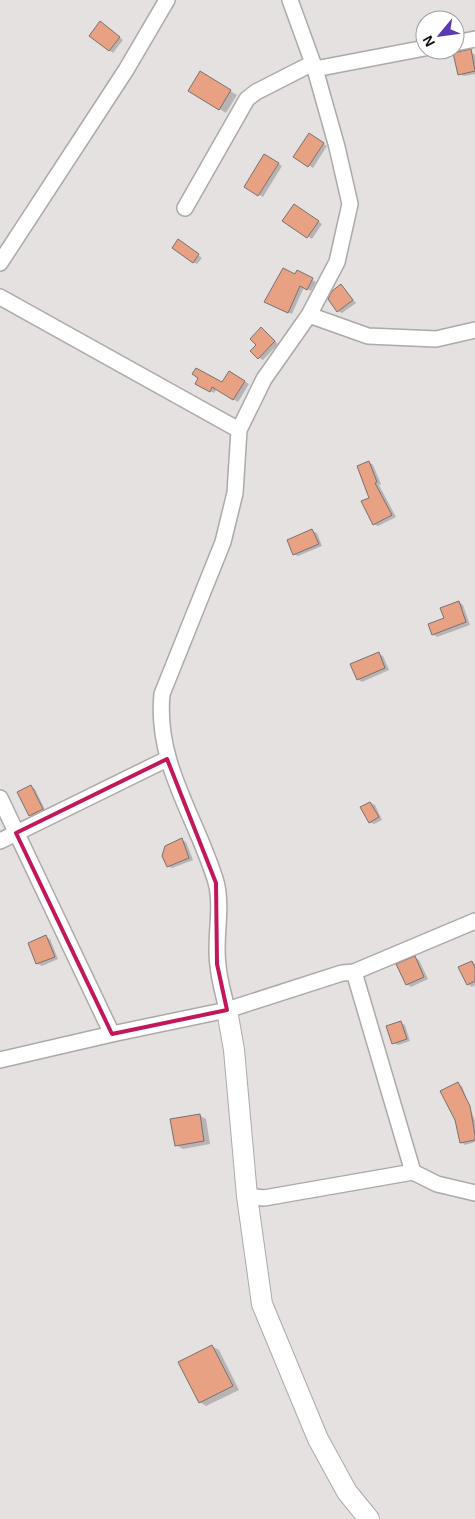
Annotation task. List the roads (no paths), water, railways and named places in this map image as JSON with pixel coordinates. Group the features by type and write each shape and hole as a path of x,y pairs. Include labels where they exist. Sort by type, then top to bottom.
{"street":[{"path":"0,263 126,70 167,0"},
{"path":"290,0 314,66 337,147 350,204 337,262 309,316 264,379 238,430 235,493 222,542 162,694 160,718 167,759 216,883 219,916 217,964 234,1050 247,1196 262,1304 318,1439 347,1492 369,1519"},
{"path":"185,208 247,99 256,92 314,66 415,50"},
{"path":"0,297 238,430"},
{"path":"309,316 368,336 436,339 475,330"},
{"path":"0,842 167,759"},
{"path":"0,798 112,1034"},
{"path":"0,1060 227,1010 342,973 354,972 475,921"},
{"path":"354,972 413,1172"},
{"path":"247,1196 264,1198 413,1172 437,1184 475,1192"}]}
